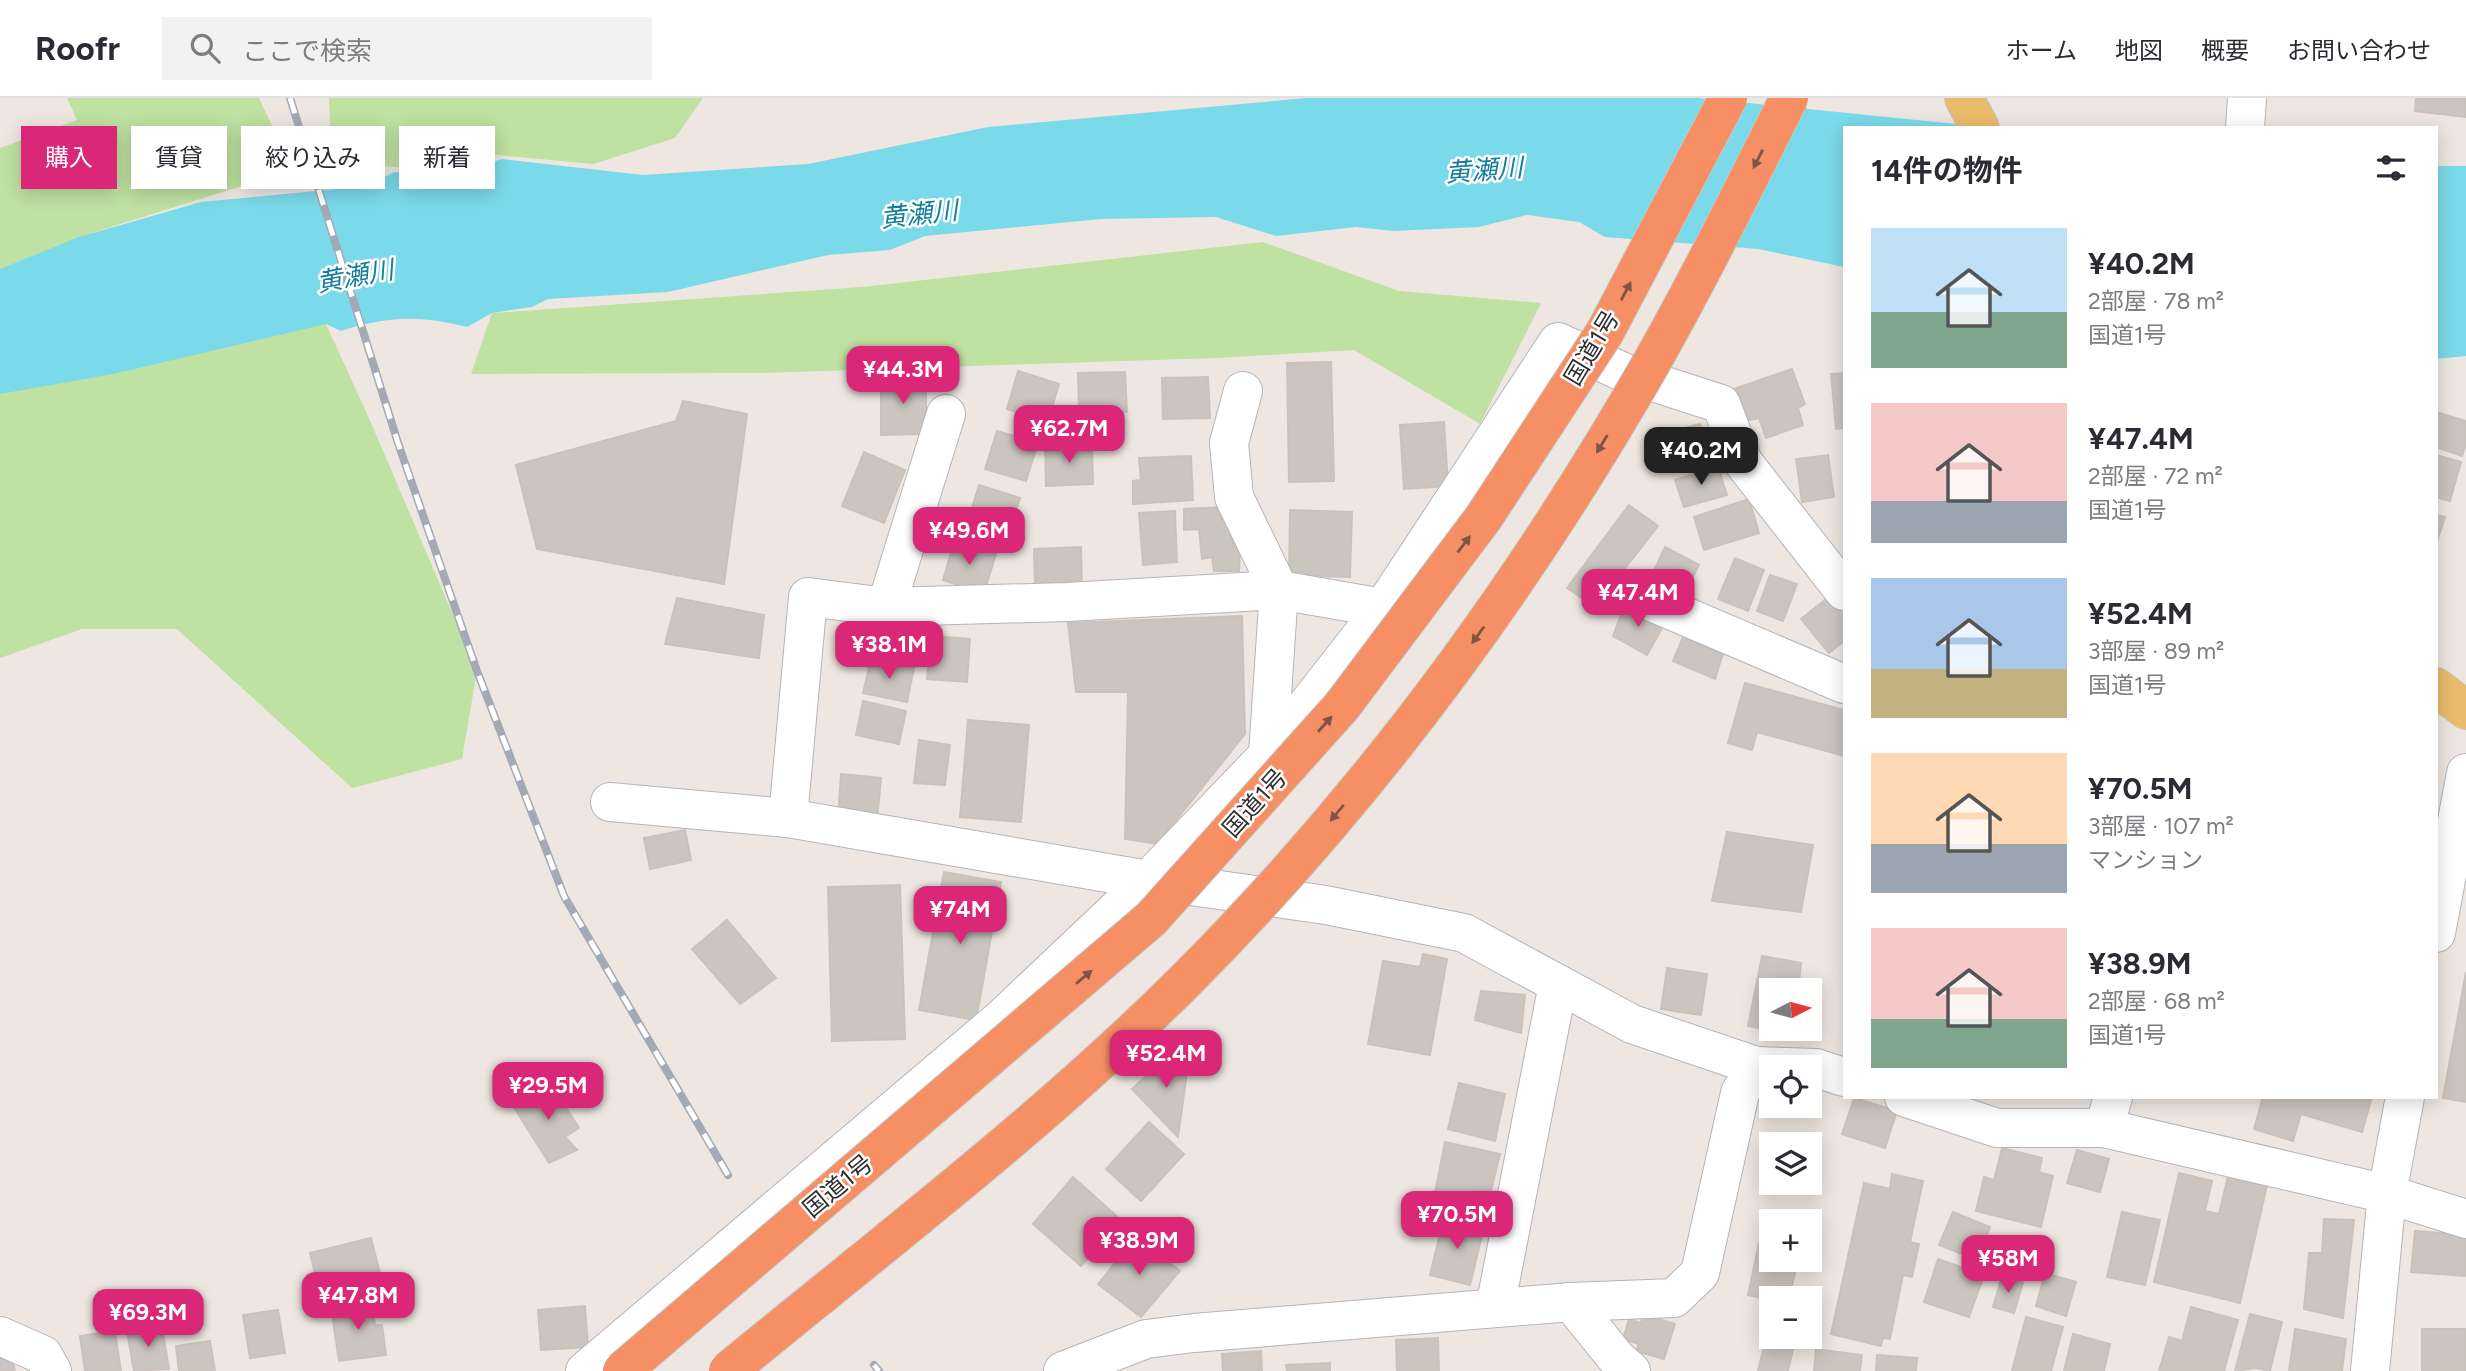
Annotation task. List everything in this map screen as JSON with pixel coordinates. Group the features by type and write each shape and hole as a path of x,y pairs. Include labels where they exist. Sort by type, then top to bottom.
{"highway":[{"name":"国道1号","path":"622,1371 1151,919 1342,706 1484,517 1605,332 1728,98"},
{"path":"727,1371 987,1157 1182,983 1294,863 1348,800 1472,643 1592,460 1648,368 1718,239 1789,98"}],"main road":[{"path":"1965,98 1979,126"},
{"path":"2438,689 2466,710"}],"street":[{"path":"2245,126 2247,98"},
{"path":"585,1371 1001,1019 1148,880 1268,755 1368,623 1383,608 1558,342 1625,373 1721,404 1743,462 1843,589"},
{"path":"1243,391 1229,443 1234,498 1279,590 1268,755"},
{"path":"886,607 946,414"},
{"path":"788,818 808,597 886,607 1279,590 1383,608"},
{"path":"1640,597 1843,684"},
{"path":"2438,922 2466,773"},
{"path":"610,802 788,818 1148,880 1326,905 1464,933 1632,1024 1756,1066 1816,1068 1843,1077"},
{"path":"1495,1308 1558,984"},
{"path":"1063,1371 1146,1339 1495,1308 1674,1297 1700,1273 1740,1093 1756,1066"},
{"path":"1910,1099 1997,1128 2109,1112 2466,1219"},
{"path":"2370,1371 2387,1194 2405,1099"},
{"path":"1571,1302 1617,1359 1631,1371"},
{"path":"0,1336 43,1355 52,1371"}],"green space":[{"path":"67,98 259,98 272,126 241,126 241,186 92,233 0,269 0,148 21,140 21,189 117,189 117,126 60,126 77,120"},
{"path":"329,98 703,98 675,138 593,164 495,155 495,126 399,126 399,167 385,166 385,126 330,126"},
{"path":"1263,242 1399,291 1541,303 1480,424 1354,350 1217,358 760,373 471,374 492,313 862,287"},
{"path":"326,324 477,671 462,759 352,788 177,629 82,629 0,658 0,382"}],"water":[{"name":"黄瀬川","path":"1307,98 1698,98 1976,126 1843,126 1843,267 1758,249 1605,237 1579,222 1527,215 1479,227 1394,231 1356,227 1276,236 1216,217 1101,219 925,236 890,250 828,255 668,292 548,299 532,307 492,313 467,327 418,319 374,322 341,331 326,324 113,374 0,394 0,269 79,237 201,202 336,189 385,189 385,177 394,172 399,172 399,189 495,189 495,161 502,159 643,175 808,164 988,127"},
{"path":"2438,166 2466,166 2466,356 2438,359"}],"building":[{"path":"2416,98 2466,98 2466,117 2415,111"},
{"path":"1331,362 1334,481 1289,482 1287,363"},
{"path":"1792,369 1805,404 1798,408 1803,425 1766,438 1759,418 1744,421 1734,389"},
{"path":"1018,371 1059,384 1048,421 1007,409"},
{"path":"1125,372 1127,412 1079,414 1078,373"},
{"path":"1843,373 1843,428 1836,429 1831,374"},
{"path":"881,377 926,377 926,434 881,435"},
{"path":"1208,377 1210,418 1163,419 1162,378"},
{"path":"683,401 747,414 724,584 537,549 516,465 676,421"},
{"path":"2438,413 2466,421 2466,444 2462,456 2438,448"},
{"path":"1444,422 1448,486 1404,489 1400,425"},
{"path":"1700,424 1709,458 1672,469 1662,434"},
{"path":"997,431 1038,443 1026,481 985,469"},
{"path":"1092,444 1093,484 1046,486 1045,445"},
{"path":"864,452 905,470 884,523 842,506"},
{"path":"1828,455 1834,497 1802,502 1796,459"},
{"path":"1191,456 1193,500 1133,504 1133,481 1141,480 1139,458"},
{"path":"2438,456 2461,462 2450,501 2438,498"},
{"path":"1718,467 1727,495 1684,507 1675,480"},
{"path":"979,485 1020,498 1008,536 967,524"},
{"path":"1749,499 1759,533 1704,550 1694,517"},
{"path":"1629,505 1658,526 1595,607 1567,588"},
{"path":"1225,507 1240,550 1239,571 1214,571 1212,557 1202,559 1199,529 1184,530 1184,509"},
{"path":"1290,510 1352,512 1350,577 1289,575"},
{"path":"1175,511 1177,562 1143,565 1139,513"},
{"path":"2438,515 2445,517 2438,539"},
{"path":"954,542 996,554 984,593 943,580"},
{"path":"1081,547 1082,588 1035,590 1034,549"},
{"path":"1665,547 1699,565 1683,596 1650,579"},
{"path":"1735,558 1764,570 1748,611 1718,599"},
{"path":"1770,575 1797,584 1783,621 1757,611"},
{"path":"1830,596 1843,614 1843,642 1829,653 1801,619"},
{"path":"677,598 764,615 759,658 665,644"},
{"path":"1625,604 1665,623 1647,655 1613,636"},
{"path":"1242,616 1245,734 1157,844 1125,839 1128,692 1076,692 1068,623"},
{"path":"879,621 923,630 916,664 873,655"},
{"path":"1686,630 1725,647 1715,679 1673,661"},
{"path":"931,636 970,639 967,682 927,679"},
{"path":"871,659 914,668 907,702 863,693"},
{"path":"1745,683 1843,710 1843,756 1757,732 1752,750 1728,743"},
{"path":"863,701 906,711 899,744 856,735"},
{"path":"968,720 1029,725 1021,822 960,817"},
{"path":"919,740 950,745 945,785 914,783"},
{"path":"841,774 881,778 877,821 838,818"},
{"path":"685,830 691,860 650,869 644,838"},
{"path":"1727,832 1813,845 1801,912 1712,901"},
{"path":"944,872 1001,882 976,1020 919,1010"},
{"path":"900,885 905,1039 832,1041 828,887"},
{"path":"727,920 776,978 740,1004 692,949"},
{"path":"1423,954 1447,959 1430,1055 1368,1044 1383,961 1420,967"},
{"path":"1762,956 1801,963 1799,978 1759,978 1759,1028 1748,1026"},
{"path":"1667,968 1707,974 1701,1015 1661,1009"},
{"path":"2466,972 2466,1102 2443,1098"},
{"path":"1481,991 1525,995 1521,1033 1475,1020"},
{"path":"1175,1048 1188,1065 1178,1137 1132,1089"},
{"path":"549,1082 579,1128 565,1137 577,1150 549,1163 514,1107"},
{"path":"1459,1083 1505,1094 1495,1141 1448,1129"},
{"path":"1854,1099 1897,1111 1885,1148 1842,1134"},
{"path":"2262,1099 2371,1099 2362,1132 2301,1114 2293,1141 2254,1129"},
{"path":"1149,1122 1184,1154 1141,1201 1106,1169"},
{"path":"1445,1142 1500,1154 1491,1191 1476,1190 1470,1210 1433,1203"},
{"path":"2002,1148 2042,1158 2039,1172 2053,1176 2041,1227 1976,1211 1984,1177 1994,1180"},
{"path":"2077,1150 2109,1159 2100,1192 2067,1183"},
{"path":"2229,1172 2268,1181 2240,1303 2154,1282 2179,1173 2212,1181 2205,1211 2219,1214"},
{"path":"1892,1174 1923,1181 1910,1242 1919,1244 1912,1277 1903,1275 1890,1339 1883,1338 1881,1346 1831,1334 1864,1183 1890,1189"},
{"path":"1073,1177 1121,1220 1081,1266 1033,1224"},
{"path":"1953,1212 1990,1227 1977,1260 1939,1245"},
{"path":"2122,1212 2160,1220 2145,1285 2107,1277"},
{"path":"1444,1217 1484,1227 1470,1285 1430,1275"},
{"path":"2324,1219 2354,1220 2343,1318 2304,1309 2309,1253 2322,1253"},
{"path":"2415,1231 2466,1235 2465,1276 2411,1272"},
{"path":"1136,1237 1180,1271 1141,1317 1098,1284"},
{"path":"371,1238 383,1285 332,1297 329,1286 319,1289 310,1253"},
{"path":"1759,1243 1759,1272 1795,1272 1792,1286 1759,1286 1759,1297 1748,1295"},
{"path":"1938,1259 1984,1275 1969,1317 1924,1302"},
{"path":"2045,1273 2076,1282 2066,1316 2036,1306"},
{"path":"2002,1276 2023,1283 2014,1313 1993,1307"},
{"path":"372,1302 375,1325 382,1325 386,1355 339,1361 331,1308"},
{"path":"585,1306 588,1347 541,1350 538,1310"},
{"path":"2191,1307 2238,1320 2224,1371 2159,1371 2169,1337 2182,1341"},
{"path":"278,1310 285,1353 250,1358 243,1315"},
{"path":"1643,1314 1675,1324 1664,1359 1636,1351 1639,1344 1623,1339 1629,1319 1641,1323"},
{"path":"2250,1314 2282,1322 2270,1371 2257,1368 2235,1371"},
{"path":"2026,1317 2063,1327 2051,1371 2012,1371"},
{"path":"162,1326 169,1369 134,1371 127,1331"},
{"path":"2295,1329 2346,1339 2342,1371 2289,1371"},
{"path":"2422,1329 2466,1329 2466,1371 2422,1371"},
{"path":"115,1331 121,1371 85,1371 80,1336"},
{"path":"2073,1334 2110,1344 2104,1371 2064,1371"},
{"path":"1438,1338 1439,1371 1397,1371 1396,1340"},
{"path":"210,1341 215,1371 179,1371 176,1346"},
{"path":"1763,1349 1793,1349 1788,1371 1758,1371"},
{"path":"1816,1349 1862,1355 1860,1371 1814,1371"},
{"path":"1261,1351 1262,1371 1223,1371 1222,1354"},
{"path":"1877,1355 1917,1358 1916,1371 1876,1371"},
{"path":"0,1358 12,1361 15,1371 0,1371"},
{"path":"1330,1363 1330,1371 1287,1371 1286,1365"}],"railway":[{"path":"290,98 398,443 477,671 564,896 728,1175"},
{"path":"874,1365 879,1371"}]}
